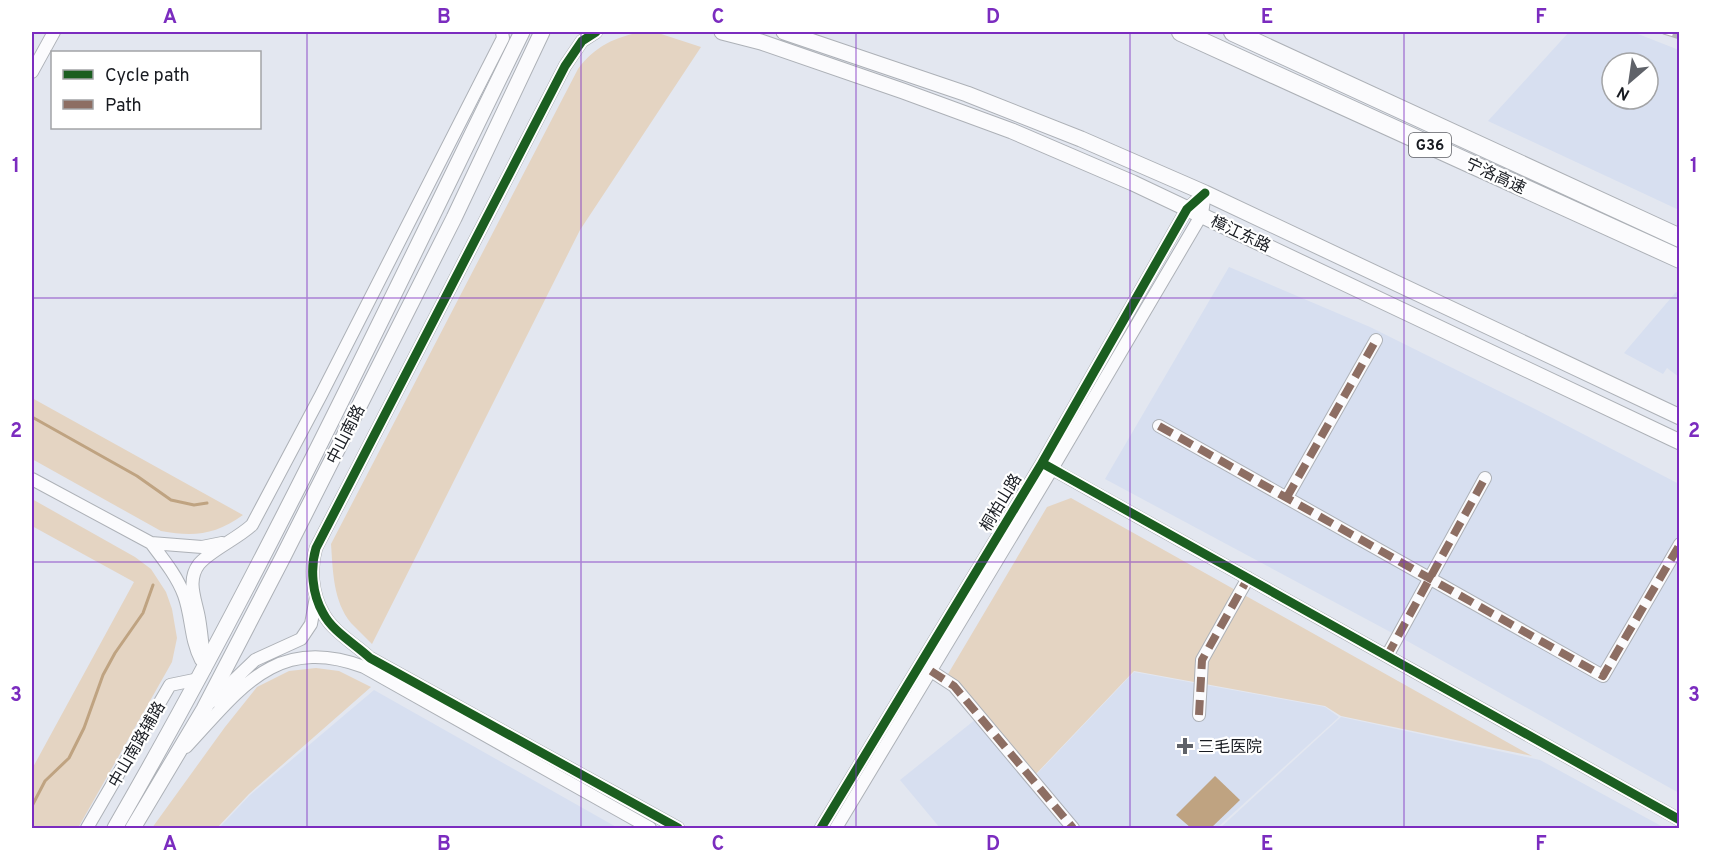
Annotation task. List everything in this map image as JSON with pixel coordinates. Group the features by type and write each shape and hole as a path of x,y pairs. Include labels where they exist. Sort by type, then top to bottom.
{"highway":[{"name":"宁洛高速","path":"1181,32 1680,259"},
{"name":"宁洛高速","path":"1233,32 1680,238"}],"main road":[{"name":"中山南路","path":"115,828 202,674 268,550 522,32"},
{"name":"中山南路","path":"133,828 204,709 283,557 454,218 542,32"},
{"name":"樟江东路","path":"722,32 783,49 1012,131 1133,183 1677,442"},
{"name":"樟江东路","path":"784,32 967,94 1205,193 1680,417"}],"street":[{"path":"32,72 54,32"},
{"path":"202,674 199,617 192,593 193,576 199,564 252,525 503,38 502,32"},
{"path":"204,709 255,660 301,639 311,624 316,595 313,559 316,548 565,66 579,32"},
{"path":"565,66 582,41 596,32"},
{"name":"桐柏山路","path":"836,828 931,671 1205,193"},
{"path":"1287,497 1376,340"},
{"path":"1159,426 1604,676 1680,544"},
{"path":"1047,466 1680,820"},
{"name":"桐柏山路","path":"821,828 1047,466"},
{"path":"1387,656 1485,478"},
{"path":"32,479 151,543 202,547 234,540"},
{"path":"151,543 170,568 184,596 202,674"},
{"path":"1199,715 1203,660 1248,578"},
{"path":"316,595 323,613 336,629 370,658 678,828"},
{"path":"171,764 240,689 263,671 298,657 344,660 364,668 650,828"},
{"path":"931,671 954,686 1073,828"},
{"name":"中山南路辅路","path":"87,828 170,685 202,674"}],"shaded area":[{"path":"655,32 701,47 580,230 372,644 351,623 341,605 335,585 331,544 578,69 591,54 606,44 624,36"},
{"path":"1569,32 1633,32 1679,50 1679,210 1488,121"},
{"path":"1229,267 1370,327 1679,484 1679,793 1409,642 1105,479"},
{"path":"1676,292 1680,294 1679,377 1667,368 1663,374 1624,353"},
{"path":"32,398 243,515 223,527 204,533 184,534 161,531 32,459"},
{"path":"1071,498 1532,756 1341,716 1325,706 1134,671 1035,775 964,688 948,674 1047,507"},
{"path":"32,499 135,557 151,569 166,592 172,609 177,638 172,662 78,828 32,828 32,769 134,582 32,526"},
{"path":"316,668 339,671 371,687 249,794 217,828 152,828 257,687 289,671"},
{"name":"三毛医院","path":"1134,672 1325,707 1339,717 1217,828 1080,828 1035,776"},
{"path":"374,690 618,828 219,828 250,795"},
{"path":"1341,717 1540,760 1665,828 1220,828"},
{"path":"976,719 1068,828 940,828 900,780"},
{"path":"1215,776 1240,800 1211,828 1191,828 1176,815"}],"waterway":[{"path":"32,417 137,476 171,500 194,505 207,503"},
{"path":"32,806 45,781 69,758 84,728 103,675 115,653 143,613 153,585"}],"railway":[{"path":"1664,32 1680,37"}],"marked path":[{"path":"1287,497 1376,340"},
{"path":"1159,426 1603,676 1680,544"},
{"path":"1387,656 1485,478"},
{"path":"1199,715 1202,660 1248,578"},
{"path":"931,671 954,686 1073,828"}],"cycle path":[{"path":"596,32 582,41 565,66 316,548 313,581 316,598 327,620 370,658 678,828"},
{"path":"821,828 1042,463 1187,209 1205,193"},
{"path":"1042,463 1680,820"}],"place":[{"name":"三毛医院","path":"1185,746"}]}
